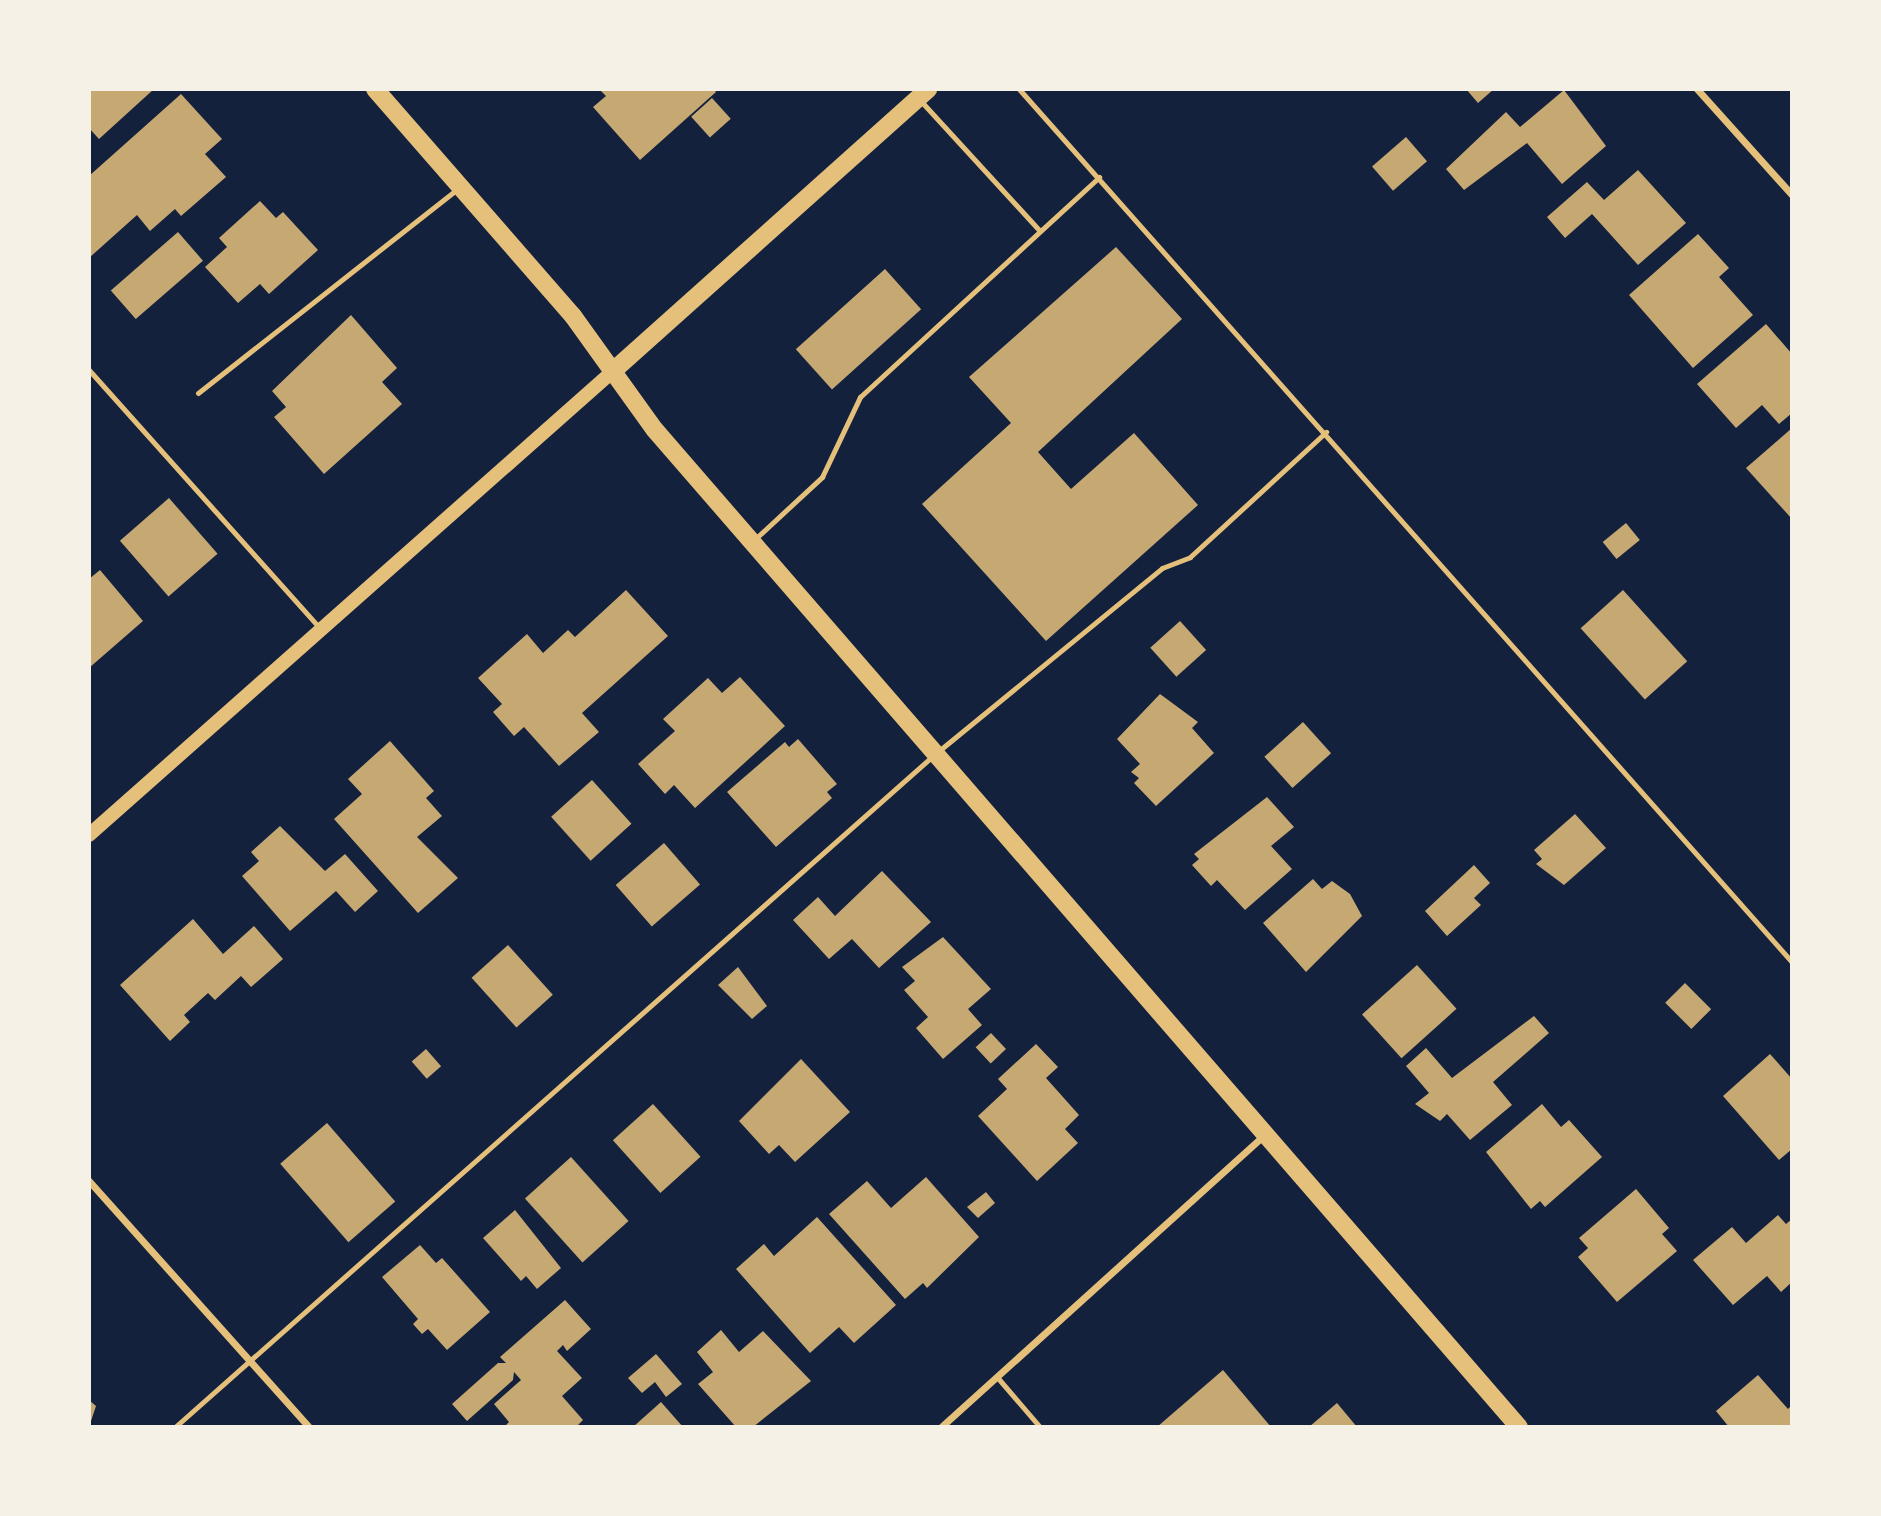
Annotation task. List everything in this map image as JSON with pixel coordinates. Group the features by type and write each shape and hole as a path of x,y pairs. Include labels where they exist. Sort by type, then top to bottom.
{"main road":[{"path":"375,89 613,371 751,542 1519,1427"},
{"path":"89,835 923,93"}],"street":[{"path":"1697,89 1792,195"},
{"path":"941,1427 1266,1133"},
{"path":"89,1181 309,1427"}],"lane":[{"path":"1019,89 1326,432 1792,962"},
{"path":"923,93 1040,231"},
{"path":"751,542 822,477 860,397 1099,177"},
{"path":"198,393 460,187"},
{"path":"89,370 320,628"},
{"path":"176,1427 935,754 1162,568 1190,557 1326,432"},
{"path":"997,1377 1040,1427"}],"building":[{"path":"89,89 154,89 99,139 89,128"},
{"path":"599,89 714,89 716,92 640,160 593,107 606,96"},
{"path":"1466,89 1494,89 1478,103"},
{"path":"1564,90 1606,146 1562,184 1527,143 1464,190 1446,169 1506,112 1520,127"},
{"path":"181,94 222,139 205,154 226,177 181,216 175,209 150,231 137,215 89,258 89,176"},
{"path":"712,98 731,119 710,138 691,117"},
{"path":"1406,137 1427,161 1393,191 1372,167"},
{"path":"1638,170 1686,223 1638,265 1592,214 1565,238 1547,217 1587,182 1604,200"},
{"path":"260,201 276,218 283,212 318,250 269,294 260,284 238,303 205,267 227,247 219,238"},
{"path":"178,232 203,261 136,319 111,290"},
{"path":"1698,234 1729,268 1719,277 1753,315 1693,368 1629,295"},
{"path":"1116,247 1182,319 1038,452 1071,489 1134,433 1198,505 1046,641 922,504 1011,423 969,377"},
{"path":"885,269 921,309 832,389 796,349"},
{"path":"351,315 397,368 382,382 402,404 324,474 274,417 286,407 272,391"},
{"path":"1766,324 1792,354 1792,413 1779,424 1762,405 1736,428 1697,384"},
{"path":"1792,428 1792,519 1746,468"},
{"path":"169,498 218,554 168,596 120,541"},
{"path":"1626,523 1640,540 1617,559 1603,542"},
{"path":"100,570 143,621 89,668 89,579"},
{"path":"626,590 668,636 582,713 599,732 559,766 524,727 514,736 493,712 502,704 478,678 527,634 543,653 568,630 575,637"},
{"path":"1623,590 1687,661 1645,699 1581,628"},
{"path":"1180,621 1206,650 1176,677 1150,648"},
{"path":"740,677 785,726 695,808 674,785 665,794 638,764 675,731 663,719 708,678 722,693"},
{"path":"1160,694 1198,722 1192,728 1214,753 1156,806 1134,783 1139,778 1131,772 1140,764 1117,739"},
{"path":"1303,722 1331,753 1292,788 1264,757"},
{"path":"798,739 837,784 827,792 832,798 776,847 727,792 785,742 789,747"},
{"path":"390,741 434,791 426,798 442,816 417,837 458,878 418,913 334,819 362,794 348,779"},
{"path":"592,780 631,824 591,861 551,817"},
{"path":"1267,797 1294,827 1271,846 1292,869 1245,910 1217,880 1211,886 1192,865 1199,859 1194,854"},
{"path":"1575,814 1606,848 1564,885 1536,864 1542,859 1534,850"},
{"path":"280,826 325,871 345,854 378,891 355,912 336,891 290,931 242,876 259,861 251,852"},
{"path":"664,843 700,885 652,926 616,885"},
{"path":"1474,865 1490,883 1474,898 1481,905 1447,936 1425,911"},
{"path":"882,871 931,922 879,968 852,939 829,959 793,920 818,897 835,916"},
{"path":"1313,879 1322,889 1332,881 1350,894 1362,916 1306,972 1263,923"},
{"path":"193,919 223,954 254,926 283,959 251,987 241,976 215,1000 208,993 184,1015 190,1022 170,1041 120,985"},
{"path":"943,937 991,989 968,1009 982,1025 943,1059 916,1028 928,1017 904,990 915,981 902,967"},
{"path":"508,945 553,995 516,1028 472,978"},
{"path":"1417,965 1456,1009 1401,1058 1362,1015"},
{"path":"738,967 767,1006 752,1019 718,985"},
{"path":"1685,983 1711,1009 1691,1029 1665,1003"},
{"path":"1534,1016 1549,1033 1493,1082 1512,1105 1470,1140 1447,1114 1440,1121 1415,1104 1429,1093 1406,1066 1426,1048 1452,1078"},
{"path":"991,1033 1006,1049 991,1063 976,1047"},
{"path":"1036,1044 1058,1067 1046,1078 1079,1115 1065,1129 1078,1143 1037,1181 978,1116 1007,1089 998,1079"},
{"path":"426,1049 441,1066 427,1079 412,1061"},
{"path":"1770,1054 1792,1079 1792,1149 1779,1160 1723,1096"},
{"path":"801,1059 850,1112 795,1162 779,1145 769,1154 739,1121"},
{"path":"653,1104 701,1157 660,1193 613,1140"},
{"path":"1542,1104 1561,1127 1569,1120 1602,1157 1545,1207 1540,1201 1531,1209 1486,1152"},
{"path":"327,1123 395,1201 348,1242 280,1164"},
{"path":"571,1157 629,1221 582,1262 525,1198"},
{"path":"926,1177 979,1237 927,1288 923,1283 905,1299 829,1214 867,1181 891,1208"},
{"path":"1636,1189 1669,1228 1662,1234 1677,1251 1617,1302 1578,1257 1588,1248 1579,1238"},
{"path":"986,1192 995,1203 978,1218 967,1207"},
{"path":"515,1210 561,1268 537,1289 526,1276 521,1281 483,1238"},
{"path":"1778,1215 1786,1224 1792,1219 1792,1282 1781,1292 1767,1276 1733,1305 1693,1260 1732,1227 1746,1243"},
{"path":"817,1217 896,1305 854,1343 839,1327 810,1353 736,1269 764,1244 774,1256"},
{"path":"420,1245 436,1263 442,1258 490,1312 447,1350 428,1329 422,1334 413,1324 418,1319 382,1277"},
{"path":"565,1300 591,1329 567,1351 563,1345 557,1351 582,1378 562,1396 583,1420 576,1427 504,1427 509,1422 494,1404 521,1380 514,1372 513,1380 467,1421 452,1404 498,1363 506,1363 500,1357"},
{"path":"721,1330 739,1352 763,1331 811,1381 753,1427 736,1427 698,1384 713,1372 697,1352"},
{"path":"656,1354 682,1384 666,1397 655,1382 642,1393 628,1378"},
{"path":"1223,1370 1271,1427 1157,1427"},
{"path":"1758,1375 1788,1409 1792,1405 1792,1427 1729,1427 1716,1411"},
{"path":"89,1400 96,1406 89,1427"},
{"path":"661,1402 683,1427 633,1427"},
{"path":"1337,1403 1357,1427 1309,1427"}]}
